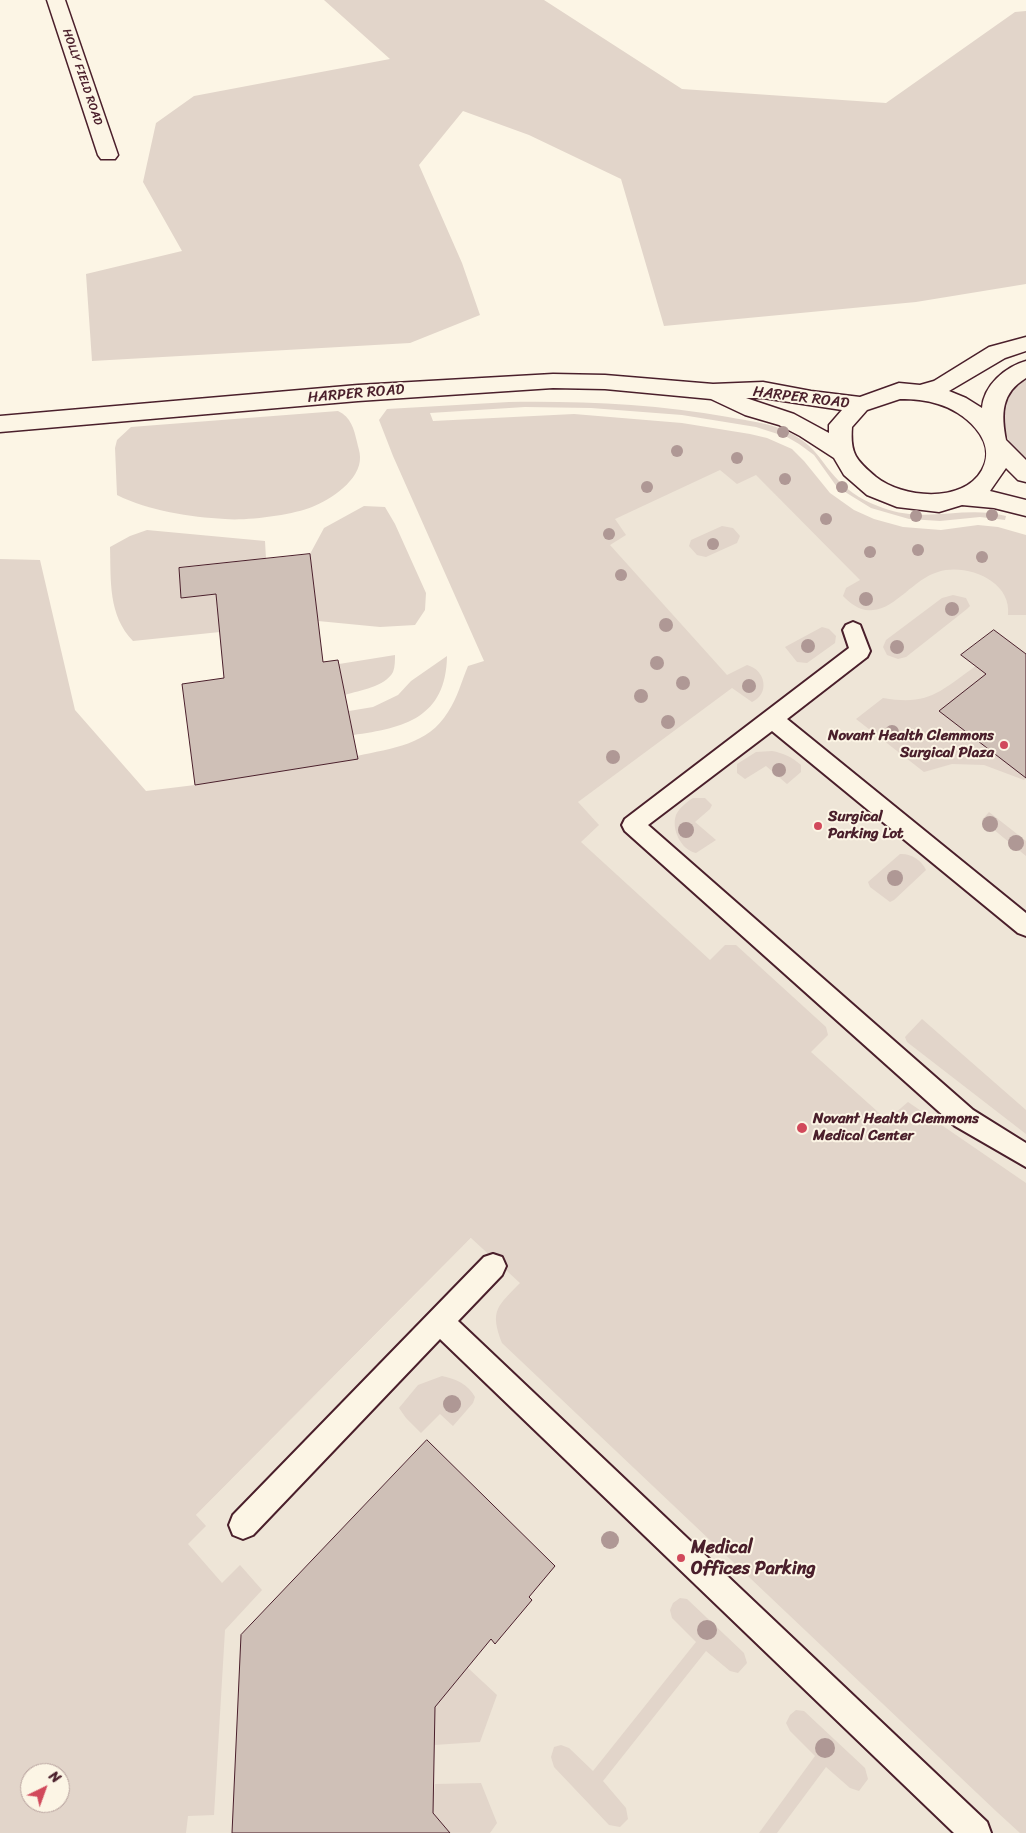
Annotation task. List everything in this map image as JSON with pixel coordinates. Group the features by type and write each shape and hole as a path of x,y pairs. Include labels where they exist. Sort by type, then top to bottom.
{"main road":[{"name":"HOLLY FIELD ROAD","path":"56,0 108,155"},
{"path":"923,392 950,382 998,351 1012,345 1026,344"},
{"path":"1026,368 1006,382 994,399 991,410 996,441 998,461 992,475 980,488 964,497 941,502 914,502 889,496 866,485 850,470 840,452 838,434 844,418 858,404 877,395 899,391 923,392 959,403 986,424 996,441 1026,474"},
{"name":"HARPER ROAD","path":"0,424 499,383 605,382 713,392 763,390 811,400 858,404"},
{"name":"HARPER ROAD","path":"713,392 753,410 786,419 808,430 840,452"},
{"path":"964,497 994,500 1026,508"}],"lane":[{"path":"853,630 860,651 632,825 964,1118 1026,1156"},
{"path":"772,719 1026,926"},
{"path":"243,1525 494,1266"},
{"path":"440,1321 976,1833"}],"shaded area":[{"path":"324,0 544,0 682,89 886,103 1015,12 1026,11 1026,284 916,302 664,326 621,179 529,135 463,111 419,165 462,263 480,315 410,343 92,361 86,274 182,251 143,182 156,123 194,96 390,59"},
{"path":"1026,377 1026,465 1010,442 1003,420 1008,399 1015,388"},
{"path":"509,402 564,402 646,406 752,421 775,427 799,438 817,454 843,485 859,497 877,506 899,512 930,515 990,513 1006,516 1005,520 980,517 940,521 909,519 871,508 837,487 814,455 799,444 787,437 756,427 682,415 591,408 525,407 430,413 433,421 574,414 682,423 750,434 767,438 792,449 830,493 854,510 874,519 903,527 941,530 978,525 998,527 1026,535 1026,615 1008,615 1007,603 1003,592 995,584 973,572 961,570 949,570 930,575 889,604 873,610 864,610 856,607 843,596 846,588 860,580 756,475 737,484 720,470 615,519 626,535 610,545 727,675 747,665 762,677 763,688 758,698 752,702 732,688 578,802 599,825 581,842 710,960 725,945 736,945 826,1027 828,1035 811,1052 887,1120 908,1102 1026,1183 1026,1833 1020,1833 997,1812 502,1343 496,1323 498,1309 506,1297 520,1283 471,1238 196,1515 206,1526 188,1544 222,1583 240,1565 262,1590 225,1630 214,1815 188,1816 186,1833 0,1833 0,559 40,560 75,710 146,791 357,759 357,756 408,743 430,732 440,723 454,701 468,666 484,661 393,456 379,420 387,409"},
{"path":"338,411 349,420 353,428 360,453 359,465 355,474 343,488 312,507 293,513 269,517 225,519 198,517 156,509 129,501 117,495 115,448 117,440 131,427"},
{"name":"Novant Health Clemmons Medical Center","path":"686,454 766,472 858,516 918,535 1026,540 1026,1833 155,1833 174,1537 505,1204 560,896 577,530"},
{"path":"364,506 385,507 395,524 426,593 425,610 415,625 380,627 318,621 310,554 324,528"},
{"path":"722,526 733,528 740,536 737,543 706,557 697,555 689,546 691,540"},
{"path":"147,530 265,541 266,559 179,568 181,598 216,594 220,632 133,641 125,631 119,620 112,597 110,547 130,536"},
{"path":"953,595 966,598 970,606 906,657 898,659 887,655 883,647 886,640 942,598"},
{"path":"822,627 829,629 836,636 835,643 807,663 797,662 785,647"},
{"path":"395,655 393,672 384,681 378,685 345,695 339,664"},
{"path":"447,656 445,677 439,694 419,716 389,728 353,735 349,711 373,707 398,695 411,681"},
{"path":"976,666 986,674 939,711 1026,778 1024,780 984,765 952,764 924,772 856,719 883,698 912,700 934,694"},
{"path":"772,751 787,756 801,765 801,772 787,784 766,766 745,779 737,773 737,764 756,752"},
{"path":"693,798 705,798 712,805 695,822 716,840 696,853 686,848 678,838 675,826 677,812"},
{"path":"989,812 1026,841 1026,856 982,820"},
{"path":"900,854 915,858 922,863 926,870 890,902 870,887 868,882"},
{"path":"922,1019 1026,1110 1026,1134 907,1042 905,1037"},
{"path":"442,1376 465,1385 475,1397 473,1403 453,1426 440,1414 421,1433 399,1408 418,1385"},
{"path":"680,1598 687,1599 744,1653 747,1663 738,1673 730,1671 706,1651 603,1781 626,1808 628,1819 620,1827 609,1825 554,1767 551,1757 554,1747 561,1745 569,1748 593,1771 696,1642 672,1618 670,1610 673,1603"},
{"path":"468,1668 497,1695 480,1742 434,1745 435,1724 429,1714"},
{"path":"796,1710 804,1711 865,1768 868,1779 859,1791 850,1788 826,1767 777,1833 759,1833 815,1756 790,1731 786,1723 790,1715"},
{"path":"481,1783 497,1823 490,1833 450,1833 430,1810 429,1794 434,1793 435,1784"}],"building":[{"path":"310,554 323,662 338,660 358,759 195,785 182,684 224,678 216,594 181,598 179,568"},
{"name":"Novant Health Clemmons Surgical Plaza","path":"994,630 1026,654 1026,778 939,711 986,674 961,655"},
{"path":"427,1440 555,1566 529,1597 532,1600 495,1644 491,1639 435,1707 433,1813 450,1833 232,1833 241,1635"}],"place":[{"name":"Novant Health Clemmons Surgical Plaza","path":"1004,745"},
{"name":"Surgical Parking Lot","path":"818,826"},
{"name":"Novant Health Clemmons Medical Center","path":"802,1128"},
{"name":"Medical Offices Parking","path":"681,1558"}]}
